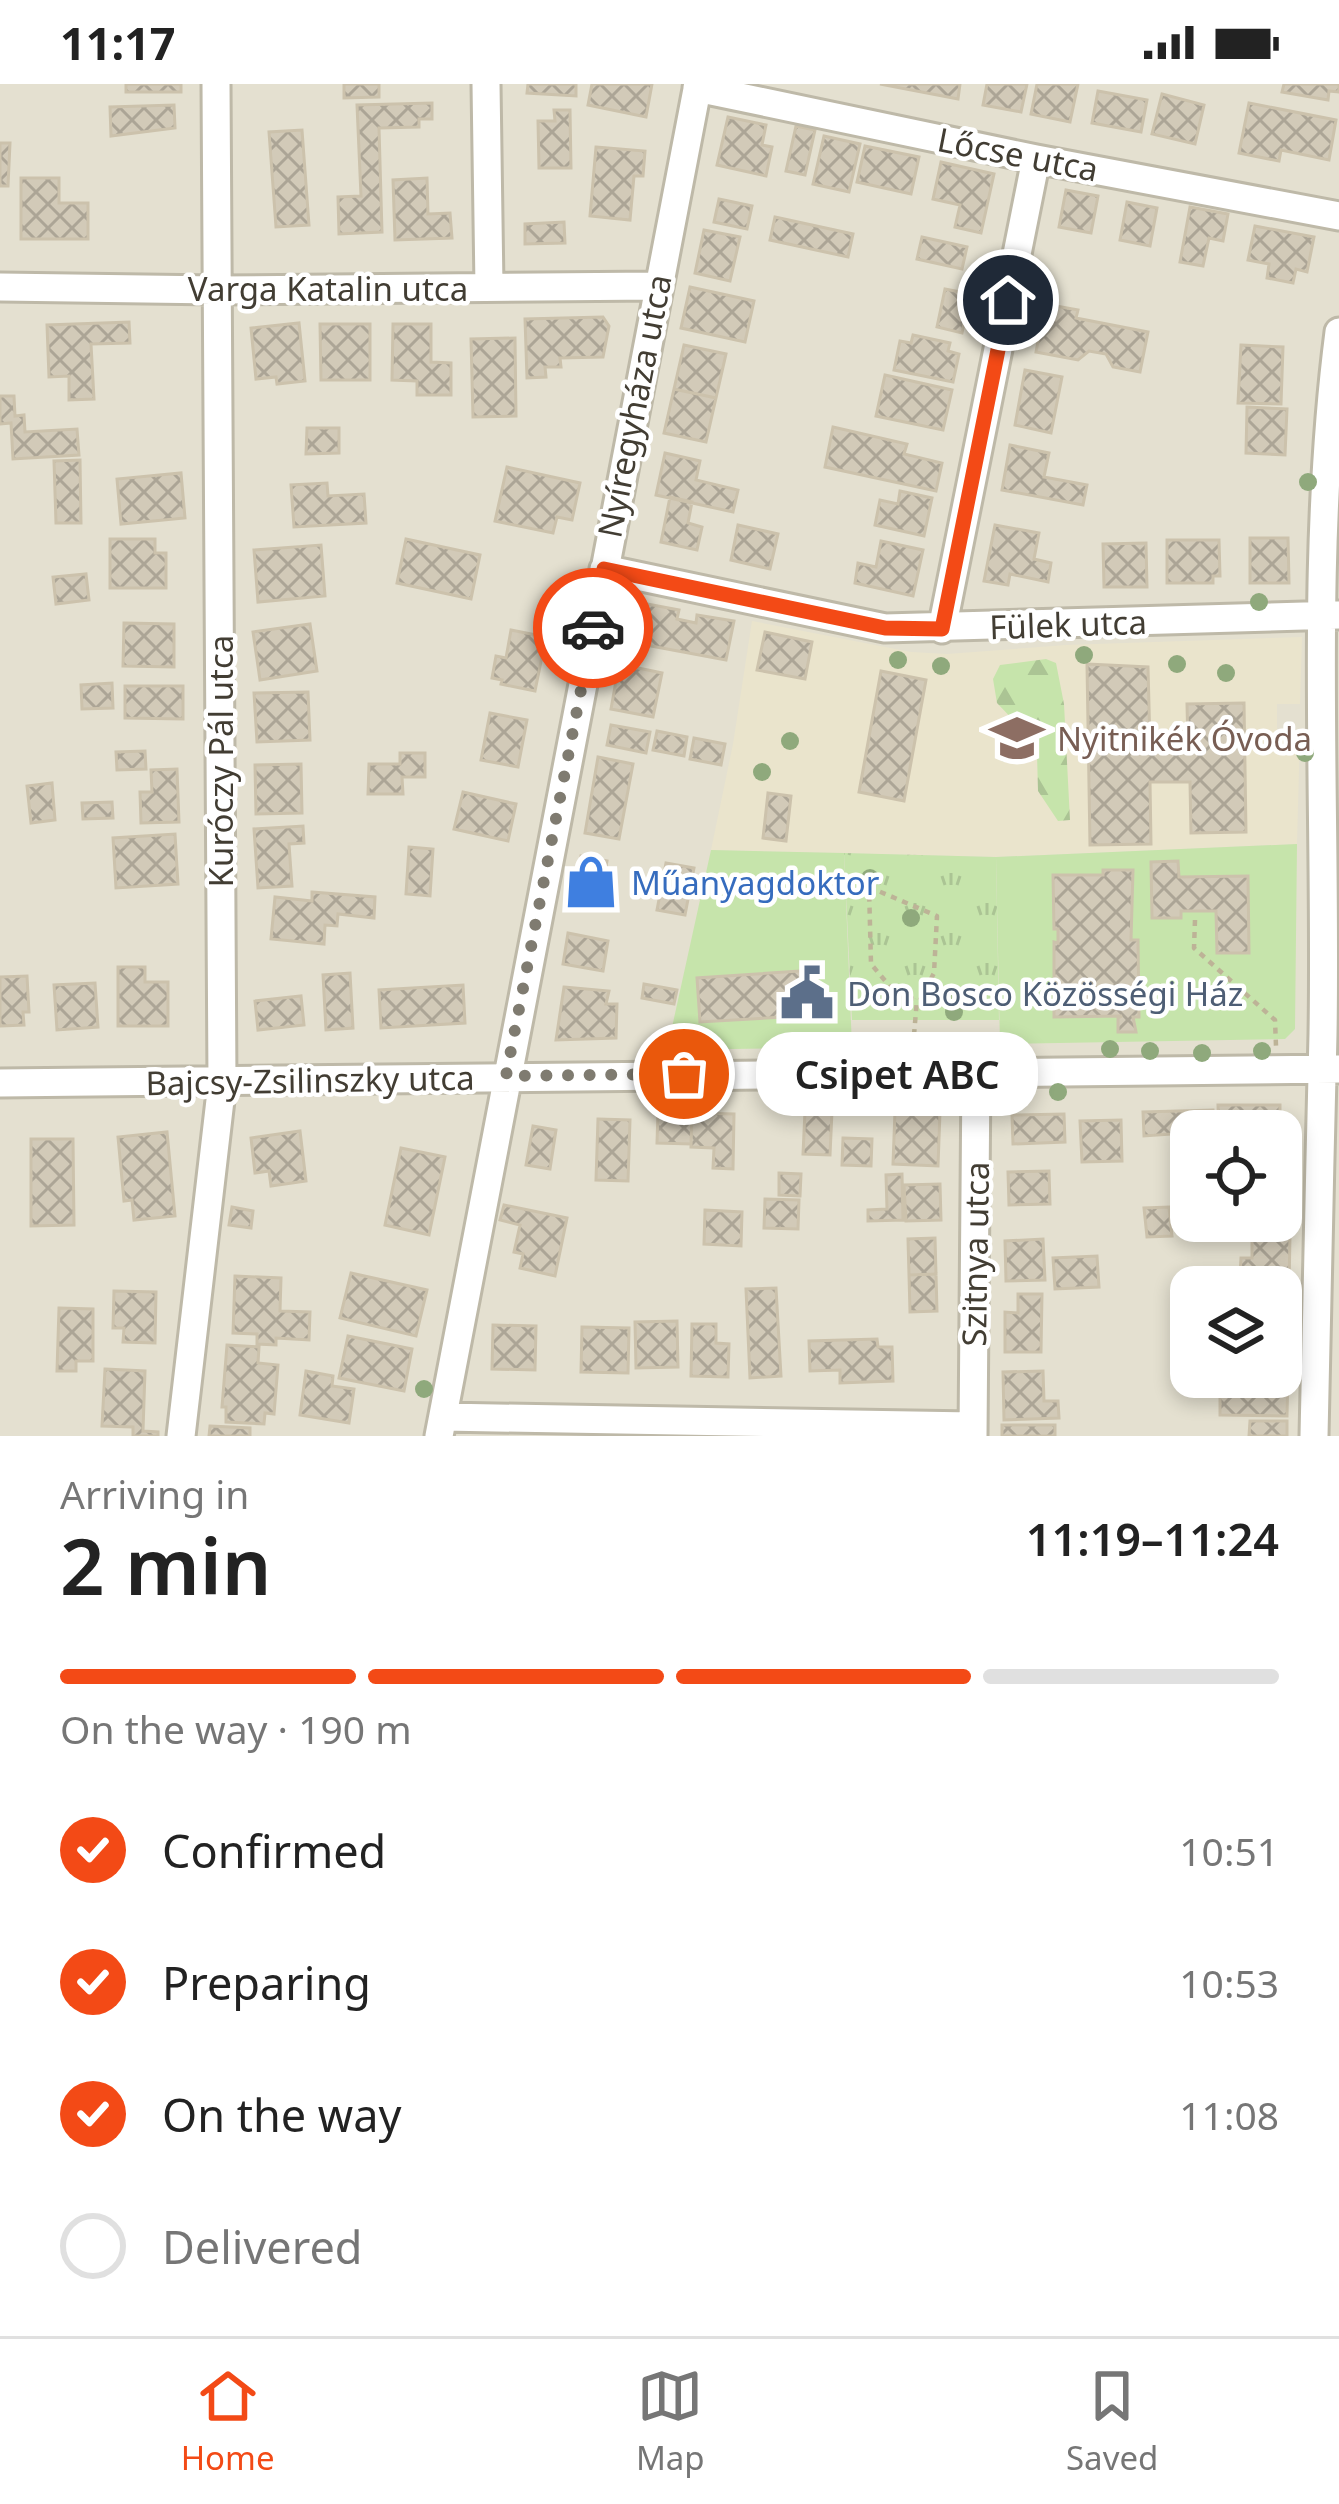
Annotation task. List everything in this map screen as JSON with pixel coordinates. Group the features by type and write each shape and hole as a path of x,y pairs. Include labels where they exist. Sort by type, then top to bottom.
{"street":[{"name":"Kuróczy Pál utca","path":"181,1436 222,1083 216,84"},
{"path":"486,84 489,287"},
{"name":"Lőcse utca","path":"697,86 1036,159 1339,216"},
{"name":"Nyíregyháza utca","path":"441,1427 697,86"},
{"path":"942,629 1036,159"},
{"name":"Varga Katalin utca","path":"0,287 656,286"},
{"path":"1323,1425 1330,1069 1331,392 1339,332"},
{"name":"Fülek utca","path":"604,569 885,628 1331,615"},
{"name":"Bajcsy-Zsilinszky utca","path":"0,1083 1330,1069"},
{"name":"Szitnya utca","path":"973,1431 976,1071"},
{"path":"441,1427 973,1431"}],"path":[{"path":"913,1072 917,999 934,973 937,916 869,887 871,964 898,996 917,999"},
{"path":"1195,920 1194,948 1275,1021 1276,1039"}],"shaded area":[{"path":"0,84 1339,84 1339,1436 0,1436"},
{"name":"Nyitnikék Óvoda","path":"752,621 911,652 947,654 1302,637 1300,704 1277,704 1277,730 1300,731 1297,844 996,857 711,850"}],"green space":[{"path":"1046,659 1056,663 1064,704 1070,820 1058,821 1038,791 1037,754 997,703 993,679 1000,665"},
{"path":"1297,844 1295,1029 1285,1039 1000,1044 996,857"},
{"path":"711,850 844,853 852,1047 667,1050"},
{"path":"844,853 996,857 999,1020 852,1020"}],"building":[{"path":"126,84 181,84 181,92 126,92"},
{"path":"344,84 379,84 379,97 344,98"},
{"path":"528,84 576,84 576,96 527,93"},
{"path":"592,84 652,84 646,117 588,105"},
{"path":"880,84 960,84 958,99"},
{"path":"987,84 1027,84 1021,112 983,105"},
{"path":"1037,84 1078,84 1070,122 1031,114"},
{"path":"1284,84 1339,84 1339,89 1329,91 1328,100 1282,92"},
{"path":"1098,91 1147,100 1141,132 1092,123"},
{"path":"1162,94 1204,105 1195,144 1152,134"},
{"path":"432,103 432,119 419,119 419,127 379,128 382,232 339,234 338,197 361,196 357,105"},
{"path":"1249,103 1336,120 1329,160 1281,150 1279,161 1239,153"},
{"path":"174,105 175,128 111,136 110,107"},
{"path":"554,110 570,110 571,168 539,168 538,121 555,121"},
{"path":"728,117 766,125 762,145 772,147 766,176 717,165"},
{"path":"796,126 815,130 805,175 786,171"},
{"path":"302,130 309,225 276,227 269,132"},
{"path":"824,136 860,144 849,192 813,184"},
{"path":"0,143 10,143 8,186 0,186"},
{"path":"865,146 919,157 911,194 857,182"},
{"path":"596,147 645,151 643,176 634,176 630,220 590,216"},
{"path":"941,162 994,174 981,233 955,227 960,205 933,199"},
{"path":"21,178 59,178 59,203 88,203 88,239 21,239"},
{"path":"427,178 428,214 450,213 452,238 395,240 393,180"},
{"path":"1066,190 1098,196 1091,233 1059,227"},
{"path":"719,199 752,206 747,229 714,222"},
{"path":"1127,202 1157,208 1150,246 1120,240"},
{"path":"1190,207 1228,214 1223,241 1209,238 1203,266 1180,262"},
{"path":"775,217 853,234 848,257 770,240"},
{"path":"564,222 565,243 525,244 525,224"},
{"path":"1255,226 1314,237 1307,272 1296,269 1293,283 1267,278 1269,264 1248,260"},
{"path":"704,230 740,237 730,281 695,273"},
{"path":"922,237 967,247 962,269 917,259"},
{"path":"690,287 754,301 745,342 681,328"},
{"path":"945,289 970,294 962,333 937,327"},
{"path":"1045,304 1078,310 1076,318 1148,332 1140,372 1113,367 1106,354 1089,351 1078,360 1036,352"},
{"path":"603,317 609,326 603,357 560,358 561,367 545,367 546,377 527,378 525,319"},
{"path":"129,322 130,343 91,344 94,399 69,400 69,376 49,377 47,325"},
{"path":"299,323 305,381 277,384 276,377 256,379 251,328"},
{"path":"320,324 370,324 370,380 321,380"},
{"path":"393,324 431,324 431,362 451,363 451,395 417,395 417,381 392,380"},
{"path":"913,335 950,343 948,351 959,354 953,382 894,370 900,341 911,343"},
{"path":"515,338 516,416 473,417 471,339"},
{"path":"684,345 726,354 716,398 674,389"},
{"path":"1241,345 1283,347 1281,404 1238,403"},
{"path":"1025,370 1062,377 1051,433 1015,425"},
{"path":"885,375 952,390 943,430 876,416"},
{"path":"674,389 716,398 706,442 664,433"},
{"path":"0,396 14,396 15,416 24,415 25,432 77,429 79,455 13,459 11,423 0,424"},
{"path":"1247,407 1287,409 1285,455 1246,453"},
{"path":"833,427 907,444 904,454 942,463 936,491 825,467"},
{"path":"307,428 339,428 339,453 306,454"},
{"path":"1010,445 1049,453 1044,477 1087,485 1083,505 1002,490"},
{"path":"665,453 700,461 696,480 738,490 733,512 656,495"},
{"path":"80,460 81,523 56,523 54,461"},
{"path":"507,467 580,483 572,520 557,517 553,533 495,521"},
{"path":"181,473 185,518 121,524 117,479"},
{"path":"327,483 328,496 364,494 366,523 294,527 291,485"},
{"path":"900,491 932,498 924,536 875,525 880,500 898,504"},
{"path":"670,497 692,502 688,523 702,527 697,550 661,542"},
{"path":"738,525 778,534 770,569 731,560"},
{"path":"995,525 1039,533 1034,559 1051,563 1048,582 1010,574 1008,585 984,581"},
{"path":"1250,538 1288,538 1289,583 1250,583"},
{"path":"110,539 155,539 155,553 166,553 166,588 110,588"},
{"path":"406,539 480,555 471,599 397,583"},
{"path":"1167,540 1219,540 1220,576 1213,576 1213,583 1167,583"},
{"path":"881,541 923,550 913,596 855,583 858,563 876,567"},
{"path":"1146,543 1147,587 1104,587 1103,544"},
{"path":"321,545 325,596 258,602 254,550"},
{"path":"86,574 89,600 56,604 53,577"},
{"path":"642,603 679,610 677,619 696,623 697,615 734,621 726,660 635,643"},
{"path":"124,623 174,624 174,667 123,666"},
{"path":"310,624 317,671 260,680 253,632"},
{"path":"511,630 546,637 535,691 492,678 496,656 506,658"},
{"path":"765,632 812,642 805,679 757,670"},
{"path":"619,664 662,673 653,717 611,709"},
{"path":"1087,664 1148,667 1150,746 1188,746 1187,704 1244,703 1246,832 1191,833 1190,782 1150,782 1151,844 1090,845"},
{"path":"881,671 926,680 904,801 859,792"},
{"path":"112,683 113,708 82,709 81,685"},
{"path":"125,686 183,686 183,719 125,718"},
{"path":"308,692 310,740 257,742 254,693"},
{"path":"490,713 527,720 518,767 481,760"},
{"path":"611,725 650,732 646,753 607,745"},
{"path":"657,731 687,737 684,756 653,750"},
{"path":"694,738 725,744 721,765 690,759"},
{"path":"145,751 146,769 117,770 116,752"},
{"path":"400,753 425,753 425,777 402,777 403,794 368,794 369,764 400,764"},
{"path":"598,757 633,764 619,839 585,833"},
{"path":"301,764 302,813 256,814 255,765"},
{"path":"177,769 179,822 141,823 140,792 152,792 151,770"},
{"path":"52,783 55,820 31,823 27,786"},
{"path":"463,792 516,804 508,841 454,829"},
{"path":"768,793 791,796 786,841 763,838"},
{"path":"112,802 113,818 83,819 82,803"},
{"path":"303,826 304,843 289,844 292,886 258,888 254,829"},
{"path":"175,834 178,884 116,888 113,838"},
{"path":"409,847 433,849 430,896 406,894"},
{"path":"581,856 607,861 598,910 572,905"},
{"path":"1178,861 1179,877 1248,876 1249,953 1217,953 1216,911 1181,911 1181,918 1152,918 1151,862"},
{"path":"666,863 694,868 685,915 657,910"},
{"path":"1103,870 1133,870 1131,940 1138,940 1136,1032 1118,1032 1122,1016 1054,1017 1058,929 1054,929 1053,875 1103,875"},
{"path":"312,892 375,897 374,918 338,914 337,926 325,925 324,944 271,939 275,897 312,901"},
{"path":"568,933 608,941 603,971 563,964"},
{"path":"118,967 145,967 145,982 168,982 168,1026 118,1026"},
{"path":"814,970 817,1015 700,1022 697,978"},
{"path":"350,973 353,1028 326,1030 323,975"},
{"path":"27,976 29,1012 23,1012 24,1025 0,1026 0,977"},
{"path":"95,983 98,1027 57,1030 54,985"},
{"path":"644,984 677,990 674,1004 642,998"},
{"path":"463,985 465,1023 381,1028 379,990"},
{"path":"564,987 609,991 606,1004 617,1004 616,1038 556,1040"},
{"path":"301,996 304,1025 258,1030 255,1001"},
{"path":"1218,1105 1280,1105 1280,1110 1218,1110"},
{"path":"658,1111 692,1113 691,1144 657,1143"},
{"path":"805,1111 832,1111 830,1155 803,1154"},
{"path":"895,1111 940,1112 938,1166 893,1164"},
{"path":"1170,1111 1170,1134 1144,1136 1143,1112"},
{"path":"692,1113 734,1114 733,1169 713,1168 714,1148 691,1147"},
{"path":"1064,1114 1065,1142 1013,1144 1012,1115"},
{"path":"598,1119 630,1120 628,1181 596,1180"},
{"path":"1121,1120 1122,1161 1082,1162 1080,1121"},
{"path":"533,1126 556,1130 550,1169 526,1165"},
{"path":"300,1131 306,1181 271,1186 269,1171 255,1173 251,1138"},
{"path":"167,1132 175,1216 134,1220 132,1200 124,1201 118,1137"},
{"path":"843,1138 872,1139 871,1166 842,1165"},
{"path":"31,1139 73,1139 74,1225 31,1226"},
{"path":"401,1148 445,1157 429,1235 385,1225"},
{"path":"1049,1171 1050,1204 1009,1205 1008,1172"},
{"path":"779,1173 801,1174 800,1196 779,1195"},
{"path":"902,1174 903,1220 868,1221 868,1210 887,1209 886,1175"},
{"path":"940,1184 941,1220 906,1221 904,1185"},
{"path":"765,1199 799,1200 798,1229 764,1228"},
{"path":"504,1205 567,1218 555,1276 520,1268 523,1254 514,1252 520,1225 500,1220"},
{"path":"232,1207 253,1211 251,1228 229,1225"},
{"path":"1169,1207 1170,1236 1147,1237 1144,1208"},
{"path":"705,1210 742,1212 741,1246 704,1244"},
{"path":"935,1238 936,1274 909,1275 908,1239"},
{"path":"1043,1239 1045,1280 1006,1281 1005,1241"},
{"path":"1252,1242 1290,1242 1289,1266 1241,1266 1241,1258 1252,1258"},
{"path":"1097,1256 1099,1287 1055,1289 1053,1258"},
{"path":"351,1273 427,1290 416,1336 340,1318"},
{"path":"936,1274 937,1311 910,1312 909,1275"},
{"path":"235,1276 281,1278 280,1311 310,1312 309,1340 276,1338 276,1345 257,1344 257,1334 233,1333"},
{"path":"776,1288 781,1376 750,1378 746,1289"},
{"path":"114,1291 156,1292 155,1343 123,1342 124,1328 113,1328"},
{"path":"1018,1294 1042,1294 1041,1352 1005,1352 1005,1312 1018,1313"},
{"path":"59,1308 93,1309 93,1361 76,1361 76,1371 57,1371"},
{"path":"677,1321 678,1367 636,1368 635,1322"},
{"path":"692,1324 716,1324 716,1343 729,1344 728,1377 691,1376"},
{"path":"493,1325 536,1326 535,1370 492,1369"},
{"path":"582,1327 629,1328 628,1373 581,1372"},
{"path":"348,1336 412,1349 404,1391 339,1378"},
{"path":"877,1339 878,1347 892,1347 893,1381 840,1383 840,1370 810,1371 809,1341"},
{"path":"227,1345 259,1347 258,1363 278,1365 274,1414 265,1413 264,1424 226,1422 226,1407 222,1407"},
{"path":"105,1369 145,1371 143,1431 158,1432 158,1436 133,1436 133,1427 102,1426"},
{"path":"306,1371 333,1376 332,1386 354,1389 349,1423 300,1415"},
{"path":"1043,1371 1044,1401 1058,1401 1059,1418 1004,1420 1003,1372"},
{"path":"1220,1398 1287,1398 1287,1416 1220,1415"},
{"path":"1250,1421 1287,1421 1287,1436 1249,1436"},
{"path":"1002,1425 1055,1425 1055,1436 1002,1436"},
{"path":"210,1426 250,1428 250,1436 209,1436"}],"way so far":[{"path":"593,628 506,1076 684,1074"}],"place":[{"name":"Nyitnikék Óvoda","path":"1017,738"},
{"name":"Műanyagdoktor","path":"591,882"},
{"name":"Don Bosco Közösségi Ház","path":"807,993"},
{"name":"Csipet ABC","path":"684,1074"}],"route":[{"path":"593,628 604,569 885,628 942,629 1008,300"}]}
